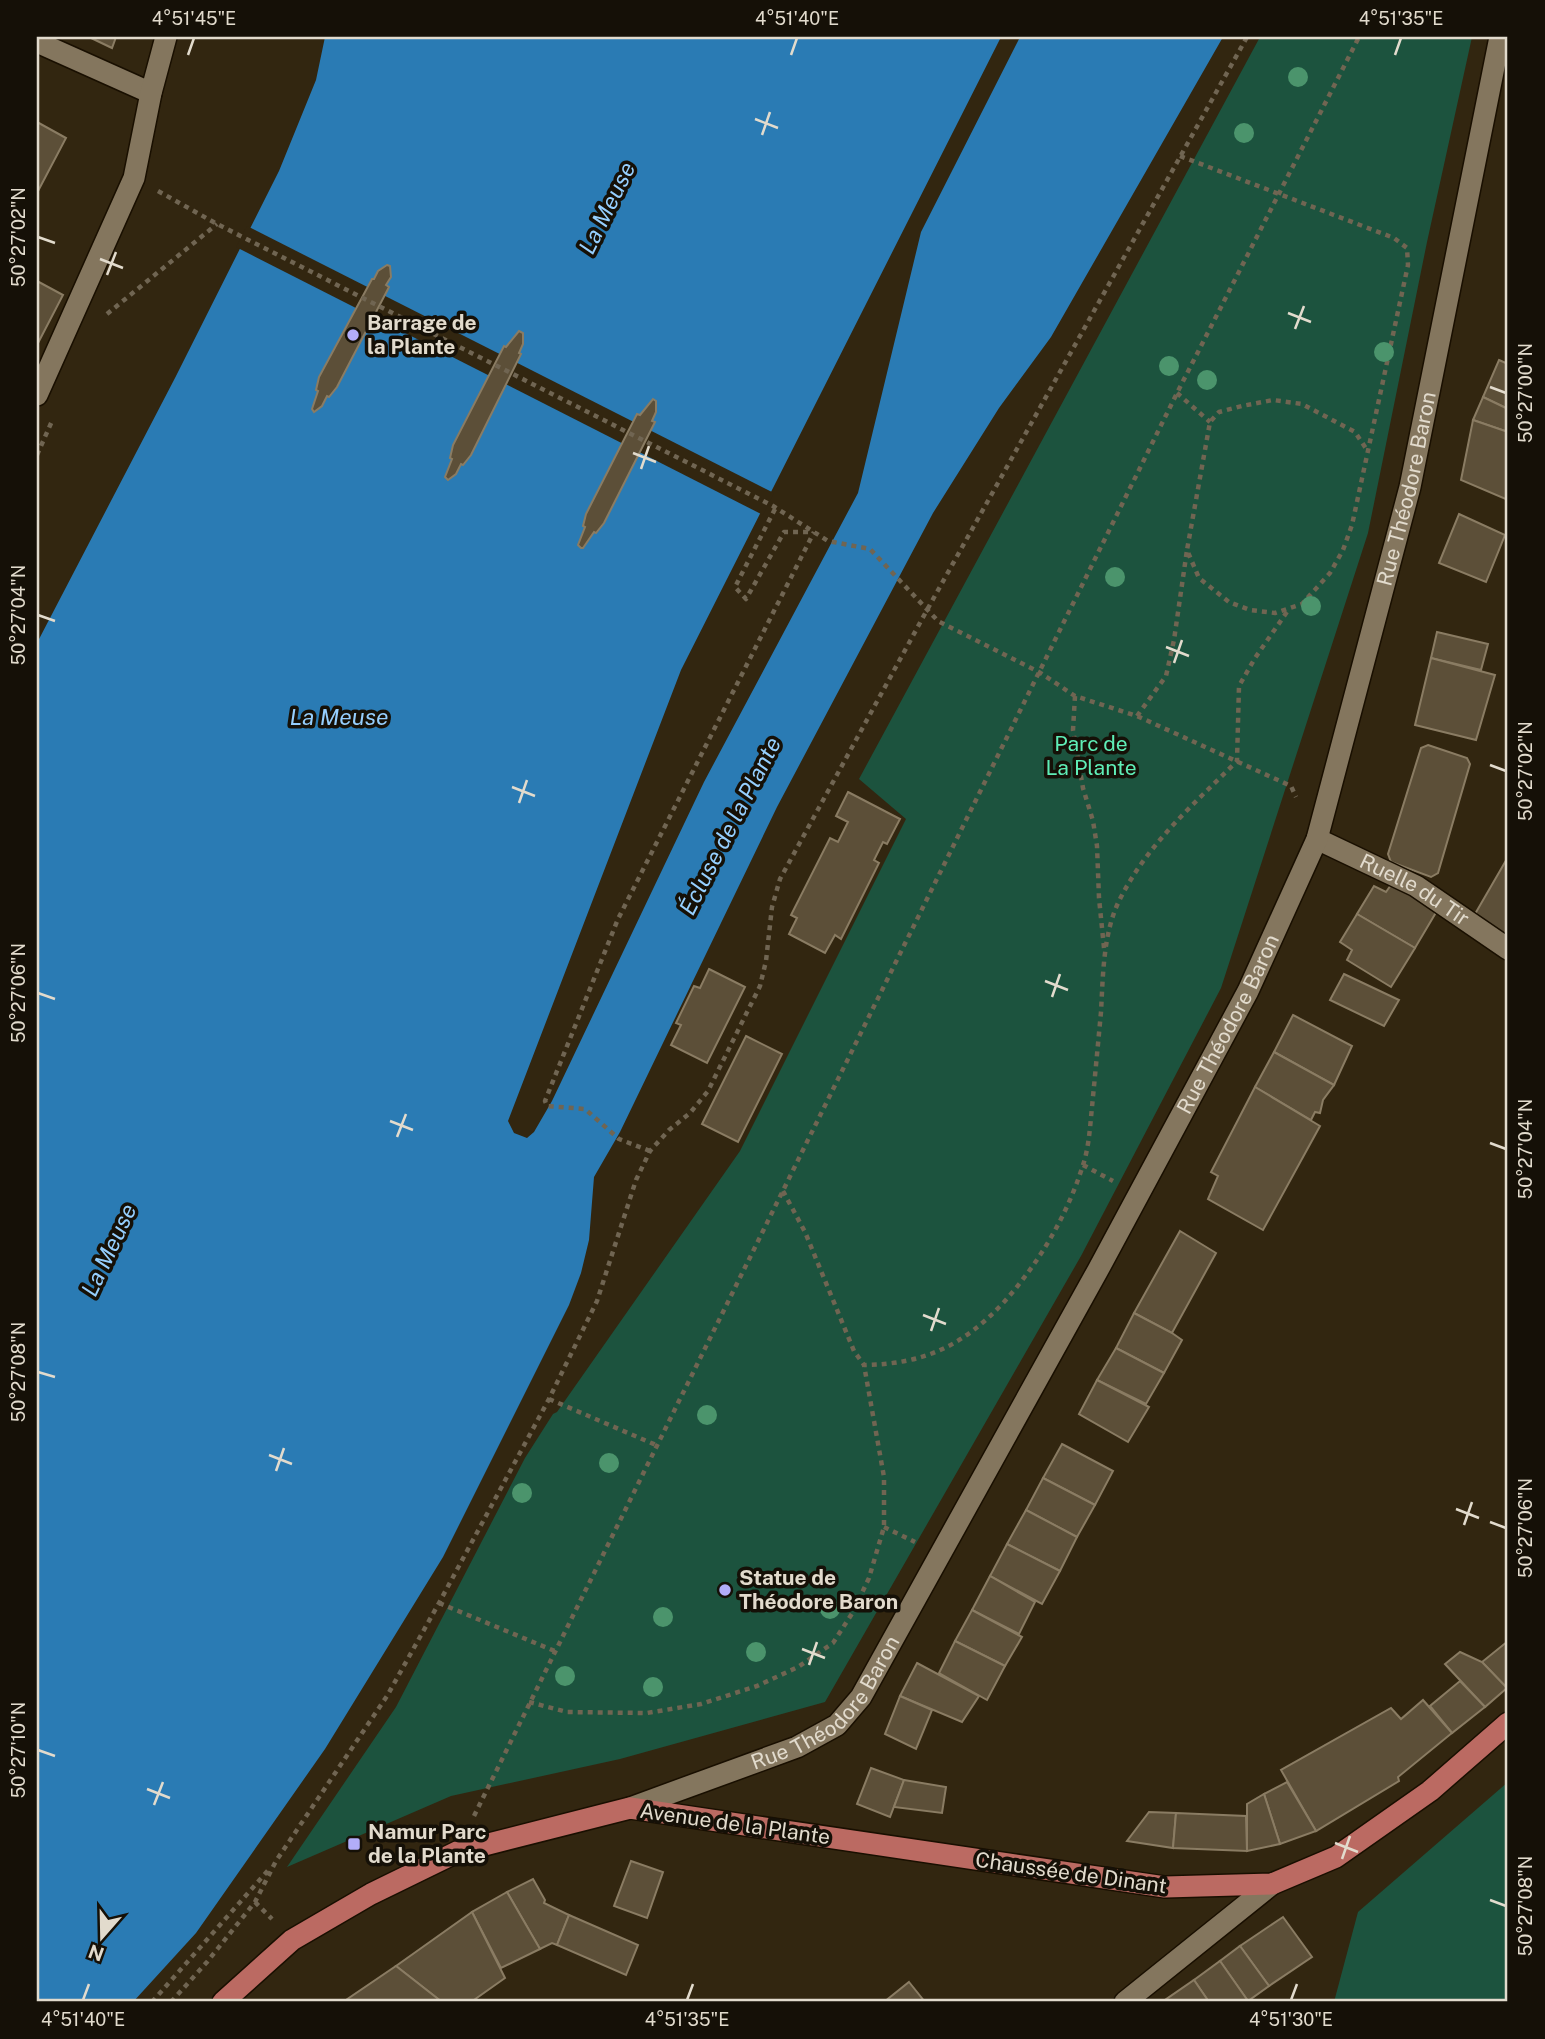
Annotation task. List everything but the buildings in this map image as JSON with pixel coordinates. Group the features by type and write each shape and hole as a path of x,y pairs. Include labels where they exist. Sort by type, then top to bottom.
{"main road":[{"name":"Chaussée de Dinant","path":"961,1857 1164,1887 1272,1884 1336,1857 1430,1791 1508,1723"},
{"name":"Avenue de la Plante","path":"223,2002 292,1940 371,1894 457,1852 631,1808 961,1857"}],"street":[{"path":"37,395 134,178 150,93 166,37"},
{"path":"37,42 150,93"},
{"name":"Rue Théodore Baron","path":"631,1808 797,1747 837,1725 861,1697 1085,1295 1242,1003 1317,839 1410,487 1501,50"},
{"name":"Ruelle du Tir","path":"1317,839 1416,886 1508,949"},
{"path":"1125,2002 1272,1884"}],"path":[{"path":"171,2002 255,1902 276,1861 387,1696 439,1603 549,1399 597,1301 636,1180 650,1151 669,1130 690,1114 708,1091 760,986 766,961 772,907 780,879 1247,37"},
{"path":"457,1852 1177,393 1359,37"},
{"path":"1180,156 1394,238 1407,248 1408,265 1357,506 1343,550 1330,573 1302,604 1264,613 1229,602 1199,578 1187,550"},
{"path":"134,178 217,224 774,508 828,541 870,549 938,621 1039,671 1075,696 1137,716 1291,786 1317,839"},
{"path":"101,319 217,224"},
{"path":"1177,393 1210,422"},
{"path":"1137,716 1166,676 1210,422 1219,412 1242,406 1273,400 1302,404 1355,432 1367,450"},
{"path":"37,455 54,418"},
{"path":"774,508 735,587 746,599 784,532 814,533"},
{"path":"650,1151 619,1139 586,1109 547,1106 545,1101 618,919 814,533"},
{"path":"1105,952 1118,904 1159,838 1237,761 1239,686 1289,609"},
{"path":"864,1365 919,1359 947,1348 995,1312 1041,1256 1075,1187 1087,1151 1105,952 1097,846 1075,743 1075,696"},
{"path":"529,1702 567,1712 647,1713 701,1704 757,1686 798,1667 833,1643 853,1612 869,1577 884,1527 884,1477 864,1365 854,1351 805,1232 783,1190"},
{"path":"549,1399 656,1445"},
{"path":"439,1603 557,1652"},
{"path":"152,2002 276,1861"}],"green space":[{"name":"Parc de La Plante","path":"1260,37 1472,37 1368,533 1221,988 1081,1256 825,1702 620,1759 451,1796 287,1867 396,1707 525,1458 553,1414 557,1412 740,1151 906,819 859,779"},
{"path":"1508,1782 1508,2002 1334,2002 1358,1912"}],"water":[{"name":"La Meuse","path":"325,37 1001,37 681,670 508,1121 514,1133 527,1138 534,1132 552,1101 704,782 858,493 921,232 1020,37 1223,37 1051,337 999,408 933,513 777,807 620,1132 594,1177 589,1240 569,1305 443,1557 325,1749 196,1933 133,2002 37,2002 37,643 279,171 316,80"}],"pier":[{"path":"247,226 774,493 763,515 236,247"}],"place":[{"name":"Barrage de la Plante","path":"353,335"},
{"name":"Statue de Théodore Baron","path":"725,1590"},
{"name":"Namur Parc de la Plante","path":"354,1844"}],"water label":[{"name":"Écluse de la Plante","path":"730,826"}]}
